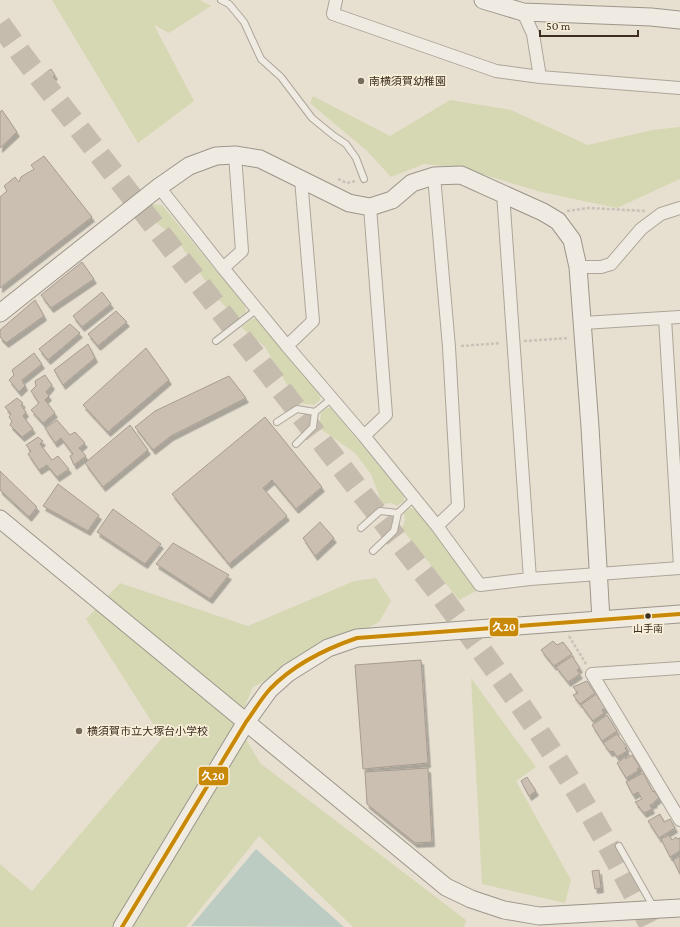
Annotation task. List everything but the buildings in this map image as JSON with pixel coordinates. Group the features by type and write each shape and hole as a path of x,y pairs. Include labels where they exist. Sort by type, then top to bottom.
{"street":[{"path":"336,0 334,14 496,71 540,77 680,88"},
{"path":"483,0 522,12 651,17 680,20"},
{"path":"522,12 532,34 540,77"},
{"path":"222,268 242,251 235,155"},
{"path":"0,313 159,187 189,166 216,156 235,155 260,159 349,203 370,207 392,200 412,183 434,176 461,176 502,192 550,216 558,221 572,240 578,267 583,323 601,620"},
{"path":"434,176 449,347 458,506 437,526"},
{"path":"287,346 313,321 301,179"},
{"path":"159,187 256,310 364,436 437,526 480,585 530,579 680,567 666,318"},
{"path":"502,192 530,579"},
{"path":"364,436 386,415 370,207"},
{"path":"578,267 601,267 611,264 641,229 666,212 680,208"},
{"path":"583,323 680,318"},
{"path":"0,519 446,887 472,899 504,910 539,916 680,908"},
{"path":"122,927 246,722 269,690 288,673 328,648 357,638 680,614"},
{"path":"680,668 592,674 680,820"}],"lane":[{"path":"221,0 229,4 244,22 261,58 281,78 312,118 346,144 356,158 364,179"},
{"path":"216,341 256,310"},
{"path":"296,444 313,427 315,412 331,399"},
{"path":"277,422 297,409 315,412"},
{"path":"373,551 394,531 398,513 414,498"},
{"path":"361,528 380,511 398,513"},
{"path":"619,846 655,910"}],"path":[{"path":"550,216 560,212 589,208 646,211 656,218"},
{"path":"561,623 592,674"}],"green space":[{"path":"52,0 200,0 211,6 169,33 154,25 194,101 138,143"},
{"path":"313,96 390,136 450,100 511,110 588,145 652,130 680,127 680,179 617,208 541,192 462,168 424,164 391,177 367,151 310,103"},
{"path":"152,204 162,205 245,306 246,312 237,319 218,299 175,237 145,214 144,210"},
{"path":"252,319 257,319 320,395 320,400 314,405 298,403 265,347 241,327"},
{"path":"327,408 331,408 404,496 404,501 397,506 392,503 382,504 371,474 355,453 319,428 321,413"},
{"path":"410,508 415,509 478,590 459,600 402,529 405,520 404,513"},
{"path":"376,578 391,601 379,622 253,687 237,724 260,763 466,920 464,927 353,927 259,836 186,927 0,927 0,864 32,891 162,738 86,619 120,583 248,626 354,581"},
{"path":"471,678 536,767 516,781 571,880 565,903 482,884"}],"shaded area":[{"path":"256,849 344,927 191,926"}],"tunnel":[{"path":"0,24 22,55 442,597 499,675 541,735 593,818 651,927"}],"transit line":[{"name":"久20","path":"122,927 246,722 270,689 299,665 333,647 357,638 680,614"}],"place":[{"name":"南横須賀幼稚園","path":"361,81"},
{"name":"山手南","path":"648,616"},
{"name":"横須賀市立大塚台小学校","path":"79,731"}]}
